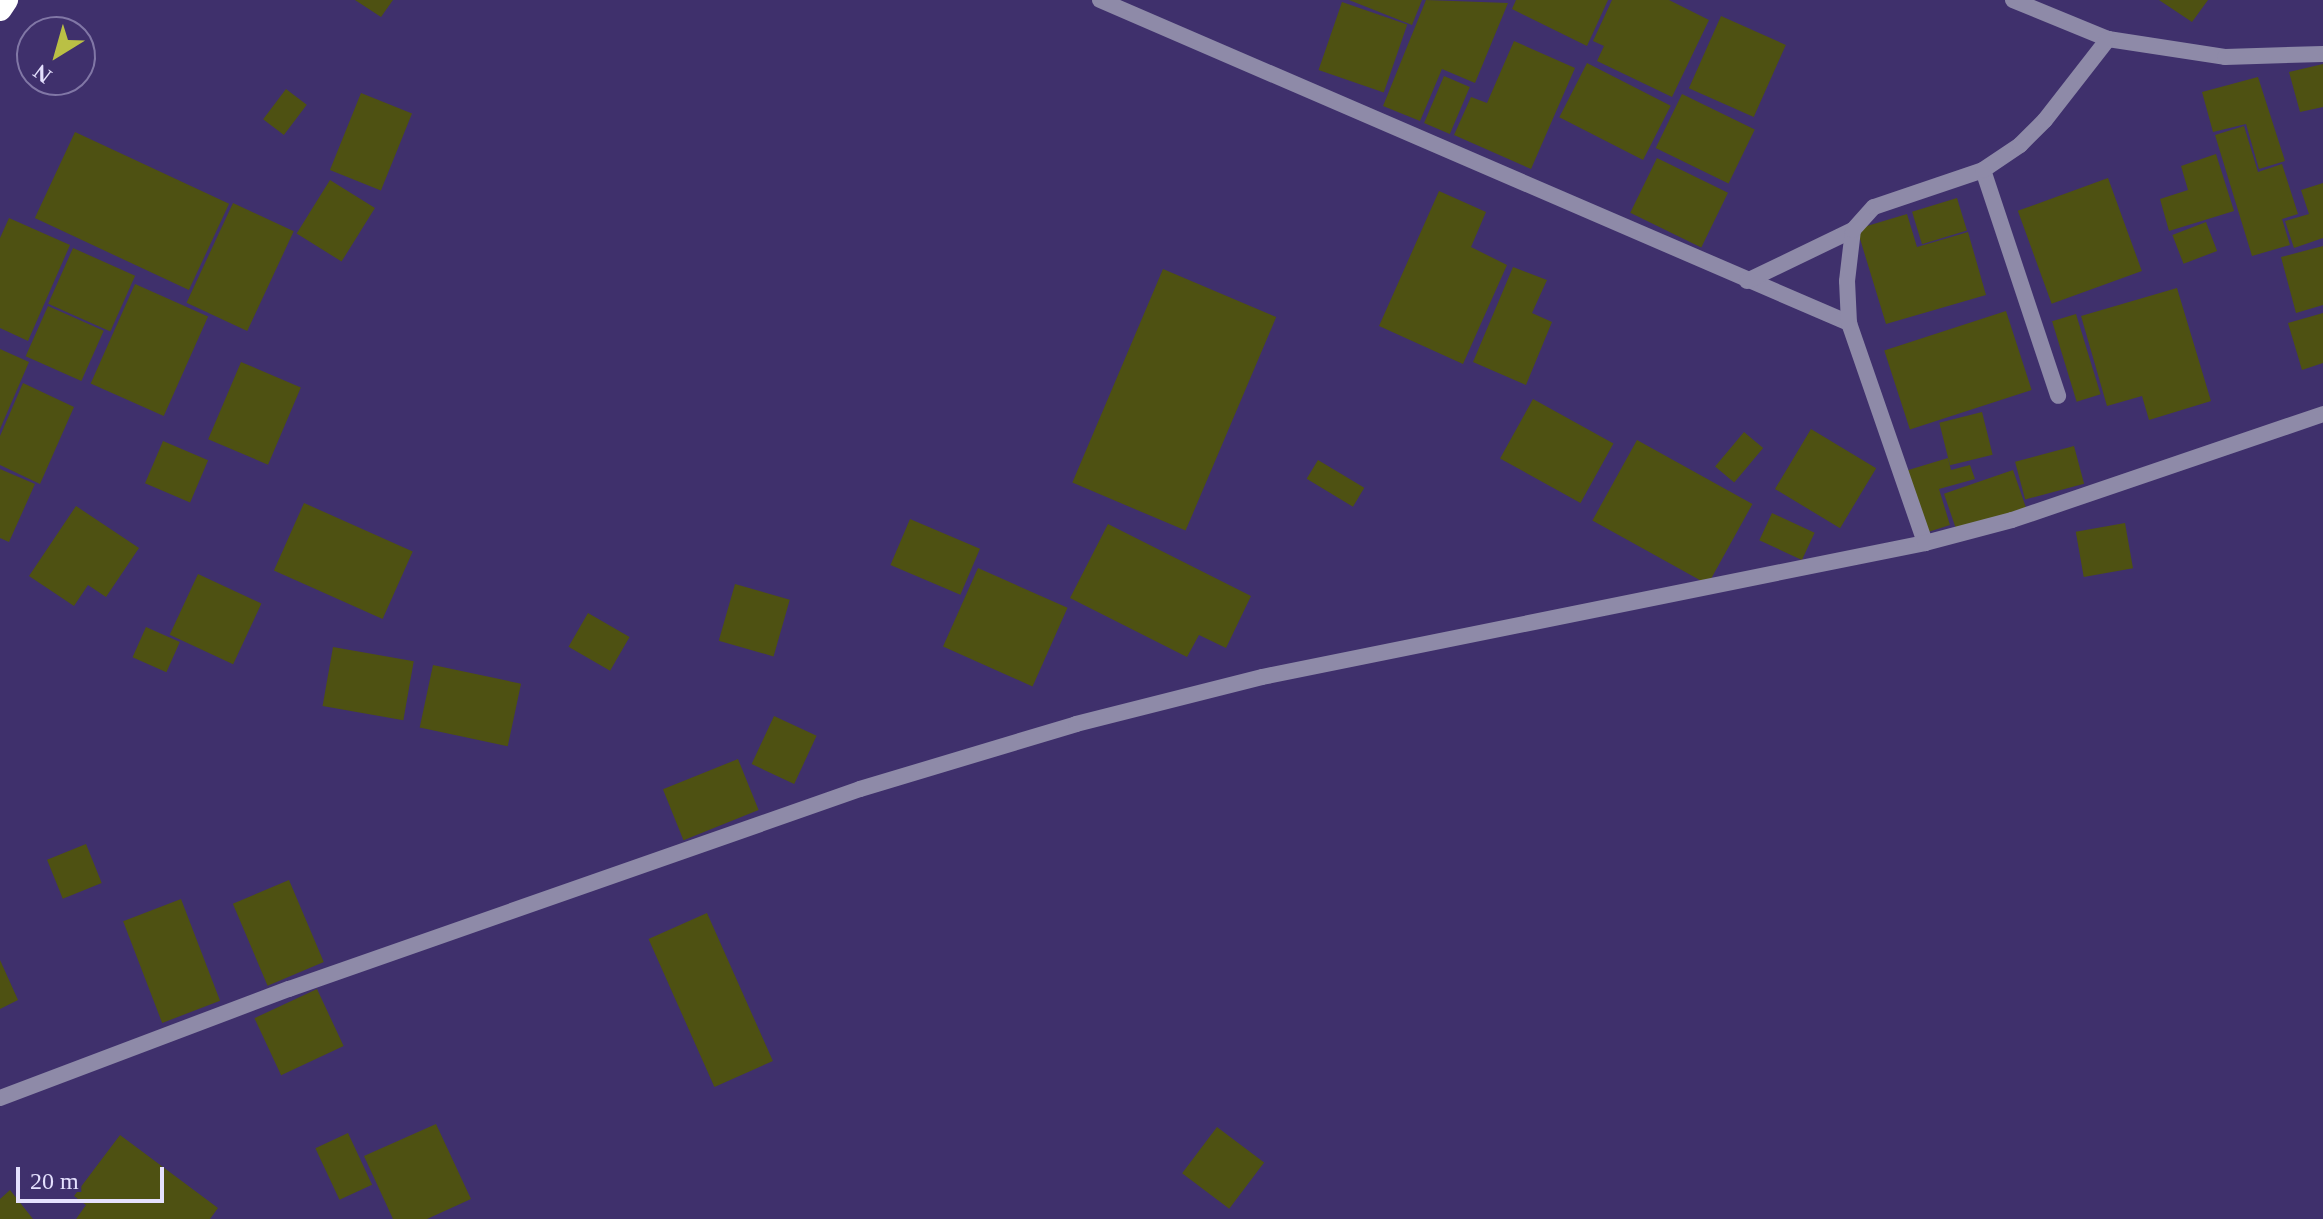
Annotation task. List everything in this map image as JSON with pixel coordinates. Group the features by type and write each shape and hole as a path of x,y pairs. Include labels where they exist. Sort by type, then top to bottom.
{"highway":[{"path":"0,9 6,0"}],"street":[{"path":"1100,0 1849,323"},
{"path":"2013,0 2108,39 2225,57 2323,54"},
{"path":"1747,281 1853,230 1874,207 1983,170 2020,145 2045,120 2108,39"},
{"path":"1983,170 2058,396"},
{"path":"1853,230 1847,281 1849,323 1925,543"},
{"path":"0,1098 289,989 831,800 1076,724 1262,677 1925,543 2012,520 2323,414"}],"building":[{"path":"355,0 393,0 381,17"},
{"path":"1349,0 1422,0 1412,25"},
{"path":"1426,0 1508,3 1475,83 1442,69 1420,121 1383,106"},
{"path":"1516,0 1608,0 1587,46 1512,9"},
{"path":"1612,0 1669,0 1709,20 1672,97 1597,61 1604,46 1593,41"},
{"path":"2159,0 2208,0 2192,22"},
{"path":"1342,2 1407,24 1384,93 1319,70"},
{"path":"1721,16 1786,45 1754,117 1689,88"},
{"path":"1514,41 1575,68 1531,169 1454,135 1471,97 1487,103"},
{"path":"1587,63 1671,106 1643,160 1559,117"},
{"path":"2323,64 2323,107 2300,112 2289,72"},
{"path":"1444,76 1470,87 1450,134 1424,123"},
{"path":"2258,77 2285,161 2259,169 2246,124 2213,132 2202,92"},
{"path":"286,89 307,105 284,135 263,119"},
{"path":"361,93 412,114 381,191 330,170"},
{"path":"1682,94 1755,130 1729,183 1656,148"},
{"path":"2244,126 2258,172 2282,164 2298,214 2282,219 2290,245 2252,256 2215,135"},
{"path":"75,132 229,204 189,290 35,218"},
{"path":"2216,154 2234,211 2169,231 2160,199 2188,190 2181,166"},
{"path":"1657,158 1728,193 1701,247 1630,213"},
{"path":"2108,178 2142,271 2052,304 2018,211"},
{"path":"330,180 375,208 342,262 297,233"},
{"path":"2323,183 2323,238 2294,248 2285,221 2309,214 2301,190"},
{"path":"1439,191 1486,212 1471,247 1507,265 1463,364 1379,326"},
{"path":"1957,198 1967,231 1922,244 1912,212"},
{"path":"233,203 294,231 247,331 187,303"},
{"path":"1907,214 1917,247 1968,232 1986,295 1886,324 1857,229"},
{"path":"9,218 70,245 28,341 0,328 0,238"},
{"path":"2206,222 2217,251 2184,264 2172,235"},
{"path":"2323,246 2323,305 2296,313 2281,257"},
{"path":"73,248 135,276 110,331 48,304"},
{"path":"1513,267 1547,280 1532,313 1552,322 1526,385 1473,362"},
{"path":"1163,269 1276,317 1186,531 1072,483"},
{"path":"135,284 208,317 164,416 91,384"},
{"path":"2177,288 2211,401 2149,420 2142,396 2107,406 2081,316"},
{"path":"48,306 104,331 81,381 26,356"},
{"path":"2006,311 2032,390 1910,429 1884,351"},
{"path":"2323,313 2323,363 2302,370 2288,323"},
{"path":"2076,314 2101,394 2077,402 2052,321"},
{"path":"0,349 29,362 0,429"},
{"path":"241,362 301,387 268,465 208,439"},
{"path":"23,383 74,407 40,484 0,465 0,436"},
{"path":"1533,399 1613,444 1580,503 1500,458"},
{"path":"1982,412 1993,455 1950,465 1939,423"},
{"path":"1811,429 1876,468 1840,528 1775,489"},
{"path":"1744,432 1763,448 1734,483 1715,466"},
{"path":"1637,440 1752,504 1708,584 1592,520"},
{"path":"163,441 208,460 190,502 145,483"},
{"path":"2074,446 2084,484 2025,499 2015,462"},
{"path":"1948,458 1951,470 1970,465 1975,479 1939,489 1950,525 1925,533 1905,471"},
{"path":"1318,460 1364,488 1353,507 1307,479"},
{"path":"0,469 35,484 9,542 0,538"},
{"path":"2013,470 2027,511 1958,534 1944,494"},
{"path":"304,503 413,551 383,619 274,571"},
{"path":"76,506 139,548 106,597 88,585 74,606 29,576"},
{"path":"1772,513 1815,533 1802,560 1759,540"},
{"path":"910,519 980,549 960,595 890,565"},
{"path":"2125,523 2133,568 2084,577 2076,532"},
{"path":"1108,524 1251,596 1226,648 1199,635 1187,657 1070,598"},
{"path":"978,568 1068,608 1033,686 943,647"},
{"path":"198,574 261,604 233,664 170,635"},
{"path":"735,584 790,600 774,656 719,641"},
{"path":"588,613 630,637 610,671 568,647"},
{"path":"146,627 180,642 166,672 133,657"},
{"path":"333,647 414,661 403,720 323,706"},
{"path":"433,665 521,684 508,746 420,728"},
{"path":"774,716 817,736 794,784 752,764"},
{"path":"738,759 759,810 684,840 663,789"},
{"path":"86,844 102,883 63,899 47,860"},
{"path":"289,880 324,962 268,986 233,904"},
{"path":"181,899 220,1001 162,1023 123,921"},
{"path":"707,913 773,1061 714,1087 649,939"},
{"path":"0,960 18,1000 0,1009"},
{"path":"317,989 344,1046 281,1075 254,1018"},
{"path":"436,1124 471,1199 427,1219 393,1219 364,1156"},
{"path":"1217,1127 1264,1163 1229,1209 1182,1173"},
{"path":"348,1133 372,1185 339,1200 315,1148"},
{"path":"120,1135 218,1208 210,1219 76,1219 86,1205 74,1196"},
{"path":"10,1190 33,1219 0,1219 0,1199"}]}
